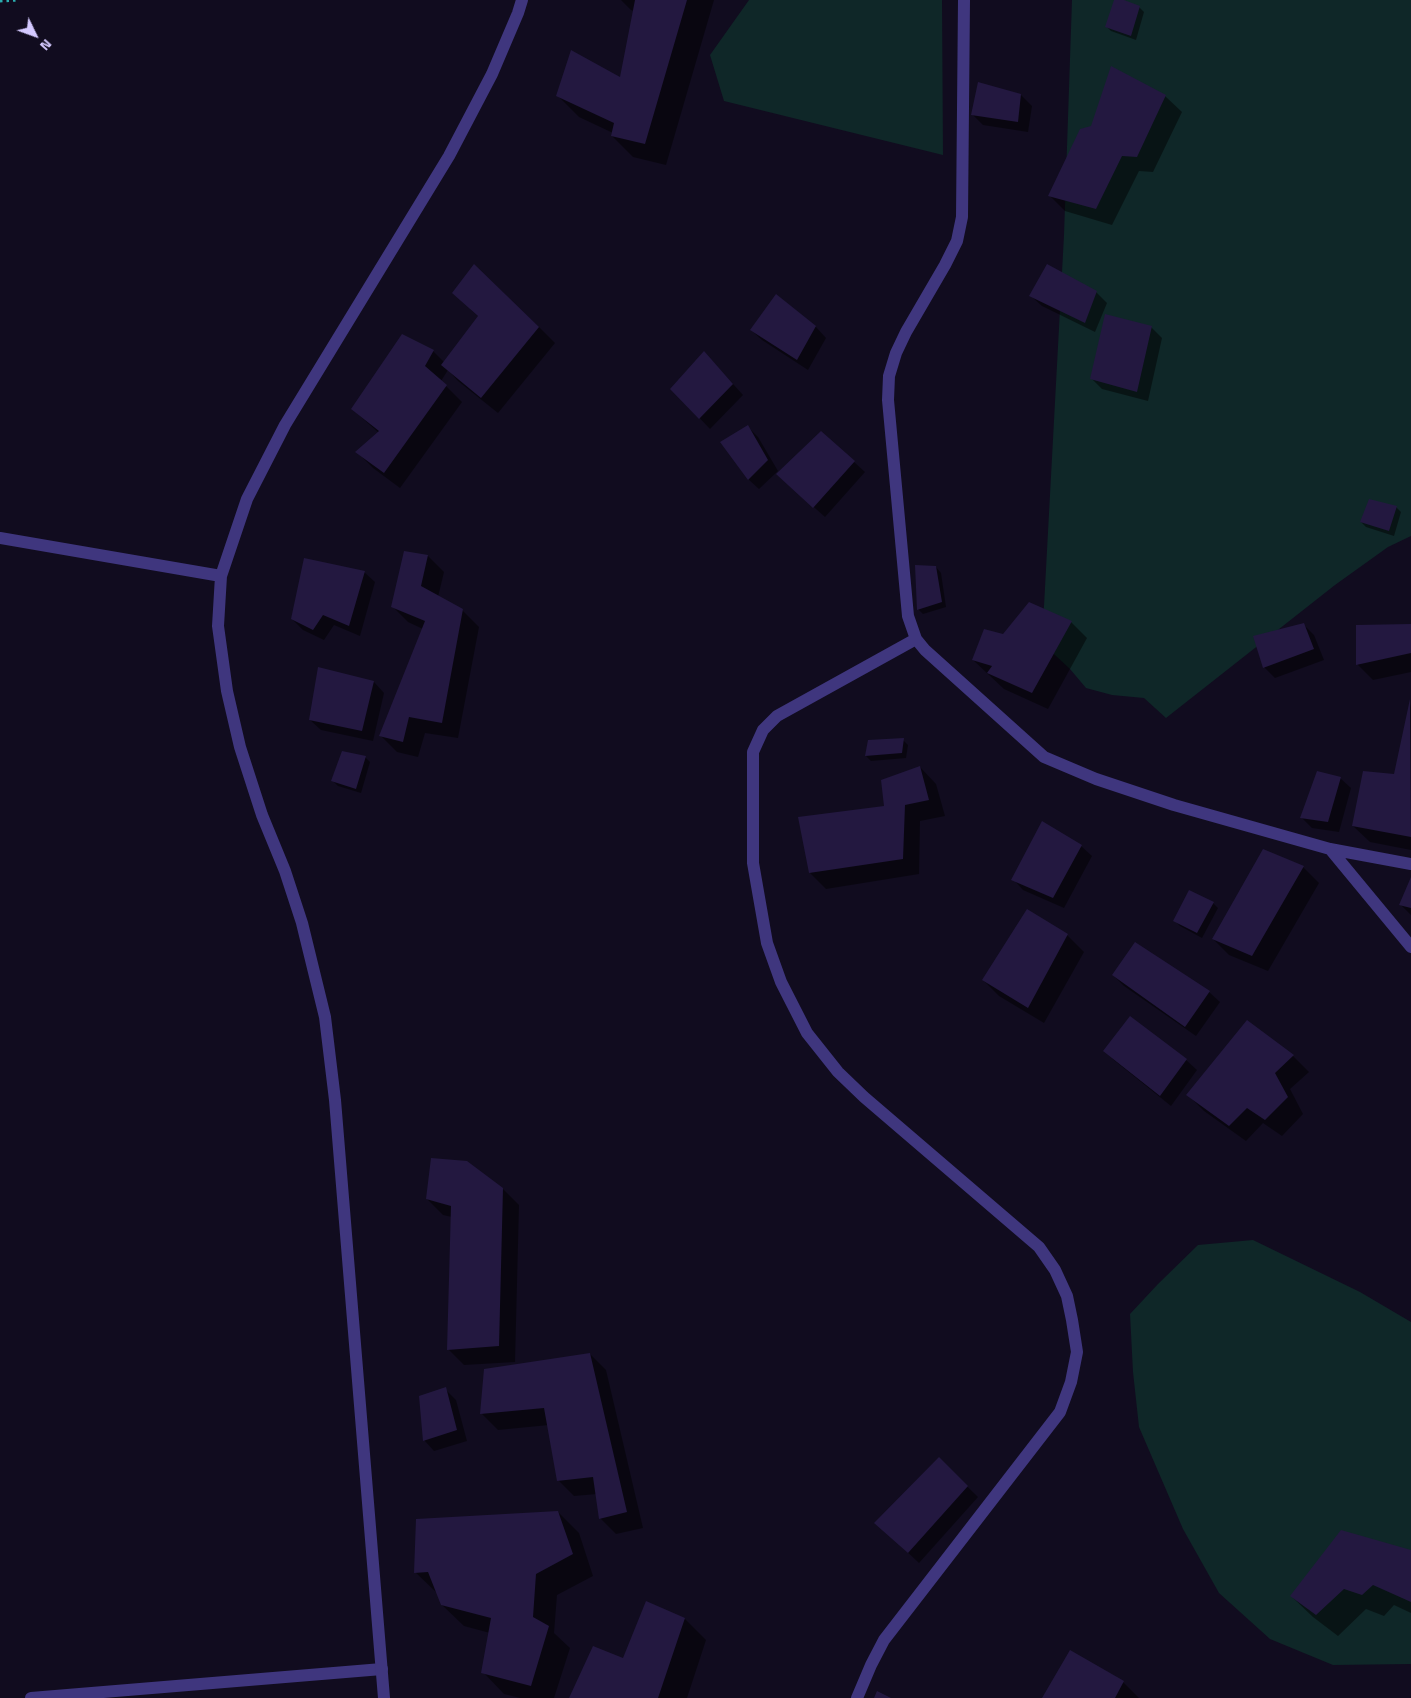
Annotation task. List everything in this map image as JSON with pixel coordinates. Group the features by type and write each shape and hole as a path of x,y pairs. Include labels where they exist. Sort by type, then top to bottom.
{"street":[{"path":"384,1698 336,1110 325,1017 302,922 262,815 240,747 231,710 218,626 221,576 247,499 285,425 450,156 492,74 522,0"},
{"path":"964,0 962,217 957,241 946,265 906,332 896,353 889,376 888,400 908,616 916,639 924,650 1044,757 1096,779 1174,805 1330,848 1411,864"},
{"path":"0,538 221,576"},
{"path":"857,1698 884,1640 1060,1412 1071,1382 1077,1352 1067,1296 1056,1270 1039,1247 864,1097 838,1072 807,1033 781,982 766,943 752,863 753,752 763,730 777,716 916,639"},
{"path":"1330,848 1411,947"},
{"path":"31,1698 382,1670"}],"path":[{"path":"0,1 18,0"}],"green space":[{"path":"749,0 942,0 943,155 724,101 710,55"},
{"path":"1072,0 1411,0 1411,536 1388,547 1335,585 1166,718 1144,698 1112,695 1086,688 1070,669 1042,643 1064,235"},
{"path":"1253,1240 1360,1292 1411,1322 1411,1664 1333,1665 1270,1639 1219,1593 1183,1529 1139,1427 1133,1372 1130,1314 1198,1245"}],"building":[{"path":"635,0 687,0 645,144 611,136 614,123 556,96 571,50 620,77"},
{"path":"1114,0 1124,0 1140,6 1131,36 1105,27"},
{"path":"1111,66 1166,95 1137,157 1122,156 1096,209 1048,196 1080,129 1091,126"},
{"path":"978,82 1021,94 1018,122 971,115"},
{"path":"474,264 539,327 481,398 441,365 478,316 452,293"},
{"path":"1047,264 1097,291 1085,323 1029,296"},
{"path":"776,294 816,326 797,360 750,330"},
{"path":"1105,314 1152,326 1137,392 1090,379"},
{"path":"402,334 434,350 425,366 447,385 384,473 355,452 379,431 351,409"},
{"path":"704,351 733,384 699,419 670,389"},
{"path":"748,425 768,460 748,480 720,442"},
{"path":"821,431 855,461 813,508 776,474"},
{"path":"1369,499 1397,506 1389,531 1360,522"},
{"path":"404,551 428,555 421,586 463,609 442,723 409,717 403,742 379,736 425,621 391,607"},
{"path":"304,558 365,571 349,626 323,615 313,630 291,619"},
{"path":"915,565 936,566 942,602 917,610"},
{"path":"1029,602 1072,621 1032,693 987,673 992,666 972,660 984,629 1003,634"},
{"path":"1304,623 1314,649 1263,668 1253,636"},
{"path":"1411,624 1411,653 1356,665 1356,625"},
{"path":"318,667 374,681 362,731 309,720"},
{"path":"1410,699 1411,837 1352,826 1363,771 1394,774"},
{"path":"904,738 902,753 865,756 868,740"},
{"path":"342,751 366,756 356,789 331,781"},
{"path":"920,766 929,800 905,805 903,859 809,873 798,817 884,806 881,780"},
{"path":"1317,771 1341,777 1328,822 1300,818"},
{"path":"1042,821 1082,845 1053,898 1011,880"},
{"path":"1263,849 1304,866 1252,956 1212,939"},
{"path":"1411,877 1411,908 1399,905"},
{"path":"1189,890 1214,902 1197,933 1173,921"},
{"path":"1027,909 1068,934 1028,1008 982,980"},
{"path":"1135,942 1210,991 1185,1027 1112,975"},
{"path":"1130,1016 1187,1059 1160,1096 1103,1051"},
{"path":"1247,1020 1294,1055 1275,1073 1288,1097 1265,1120 1247,1108 1229,1126 1186,1095"},
{"path":"431,1158 467,1161 503,1188 499,1346 447,1350 451,1206 426,1199"},
{"path":"590,1353 627,1512 599,1519 593,1477 557,1481 544,1408 480,1414 484,1369"},
{"path":"446,1387 457,1430 423,1441 419,1396"},
{"path":"939,1457 968,1486 908,1553 874,1523"},
{"path":"558,1511 573,1554 536,1574 533,1617 549,1626 531,1686 481,1673 491,1618 441,1605 428,1572 414,1573 416,1519"},
{"path":"1341,1530 1411,1550 1411,1602 1373,1585 1362,1595 1344,1589 1316,1615 1290,1596"},
{"path":"646,1601 685,1618 658,1698 569,1698 593,1646 623,1658"},
{"path":"1070,1650 1124,1681 1115,1698 1042,1698"},
{"path":"877,1691 891,1698 874,1698"}]}
